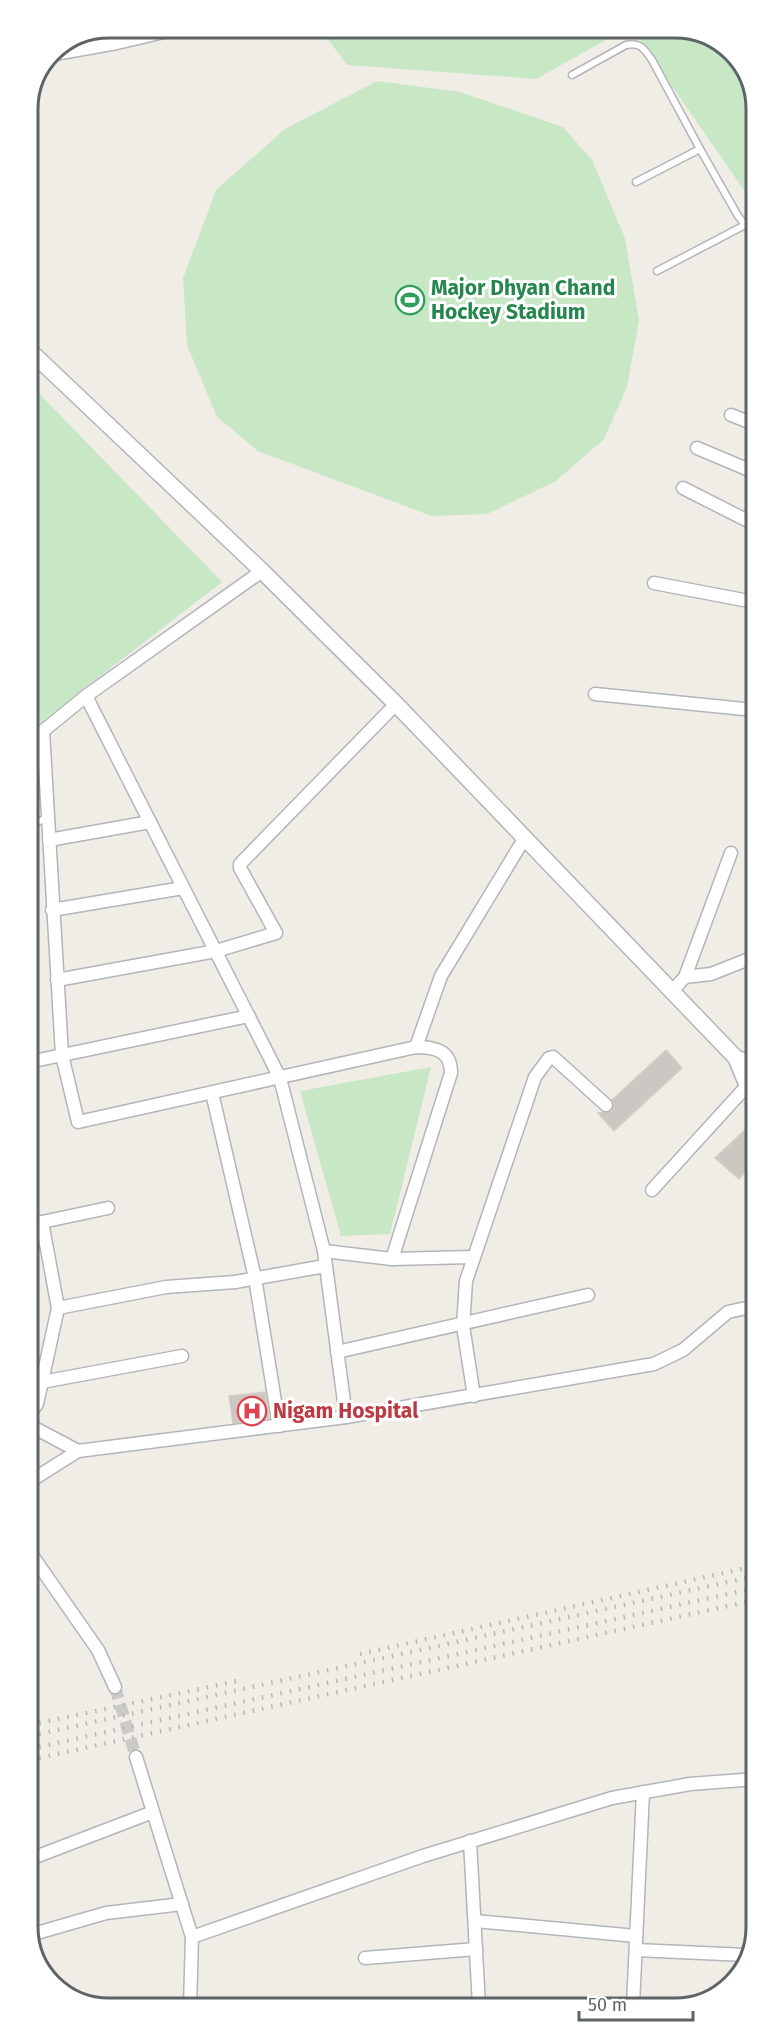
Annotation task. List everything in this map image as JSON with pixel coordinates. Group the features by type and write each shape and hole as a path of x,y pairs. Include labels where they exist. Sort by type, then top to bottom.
{"street":[{"path":"65,52 138,38"},
{"path":"38,359 262,571 396,704 736,1058 746,1075"},
{"path":"730,415 746,421"},
{"path":"697,448 746,468"},
{"path":"682,488 746,520"},
{"path":"262,571 86,696 43,731 62,1055 78,1122 416,1047 432,1047 447,1054 451,1063 451,1073 392,1259"},
{"path":"654,583 746,600"},
{"path":"595,694 746,709"},
{"path":"86,696 280,1078 324,1251 346,1417"},
{"path":"57,980 216,951 276,933 240,868 240,864 396,704"},
{"path":"49,840 150,822"},
{"path":"416,1047 441,976 524,839"},
{"path":"671,992 685,977 731,853"},
{"path":"52,910 183,888"},
{"path":"685,977 711,974 746,960"},
{"path":"38,1060 249,1016"},
{"path":"474,1396 463,1326 466,1281 472,1257 530,1089 549,1058 554,1058 606,1105"},
{"path":"736,1058 746,1062"},
{"path":"652,1190 746,1091"},
{"path":"212,1093 255,1278 279,1426"},
{"path":"38,1223 108,1208"},
{"path":"38,1404 58,1308 42,1222"},
{"path":"324,1251 392,1259 472,1257"},
{"path":"58,1308 166,1287 255,1278 325,1266"},
{"path":"337,1352 463,1326 588,1295"},
{"path":"38,1476 78,1451 346,1417 654,1364 683,1350 728,1312 746,1308"},
{"path":"42,1382 182,1356"},
{"path":"38,1430 78,1451"},
{"path":"38,1564 98,1650 115,1687"},
{"path":"135,1757 192,1937 190,1997"},
{"path":"192,1937 470,1841 612,1798 690,1784 746,1780"},
{"path":"633,1998 644,1792"},
{"path":"38,1856 153,1812"},
{"path":"470,1841 479,1998"},
{"path":"38,1933 106,1913 182,1904"},
{"path":"475,1921 636,1936"},
{"path":"365,1958 476,1949"},
{"path":"636,1950 739,1955"}],"lane":[{"path":"572,75 626,45 636,43 644,48 729,204 745,225 657,271"},
{"path":"636,182 700,149"},
{"path":"38,822 48,818"}],"green space":[{"path":"327,38 609,38 536,79 347,65"},
{"path":"639,38 679,38 697,41 718,52 734,69 743,90 746,108 746,193"},
{"name":"Major Dhyan Chand Hockey Stadium","path":"377,81 460,92 563,127 592,160 625,238 639,321 627,387 604,439 556,481 487,514 432,516 258,451 217,417 187,345 183,278 216,190 285,129"},
{"path":"38,392 222,582 38,724"},
{"path":"431,1067 390,1234 341,1236 300,1091"}],"building":[{"path":"666,1050 682,1068 614,1131 598,1113 612,1111 614,1106 612,1100"},
{"path":"746,1129 746,1171 739,1179 715,1158"},
{"path":"265,1392 269,1418 233,1423 229,1396"}],"tunnel":[{"path":"115,1687 136,1757"}],"railway":[{"path":"360,1654 746,1568"},
{"path":"38,1734 746,1578"},
{"path":"38,1747 746,1590"},
{"path":"38,1758 746,1602"},
{"path":"38,1723 237,1681"}],"place":[{"name":"Major Dhyan Chand Hockey Stadium","path":"410,300"},
{"name":"Nigam Hospital","path":"252,1411"}]}
